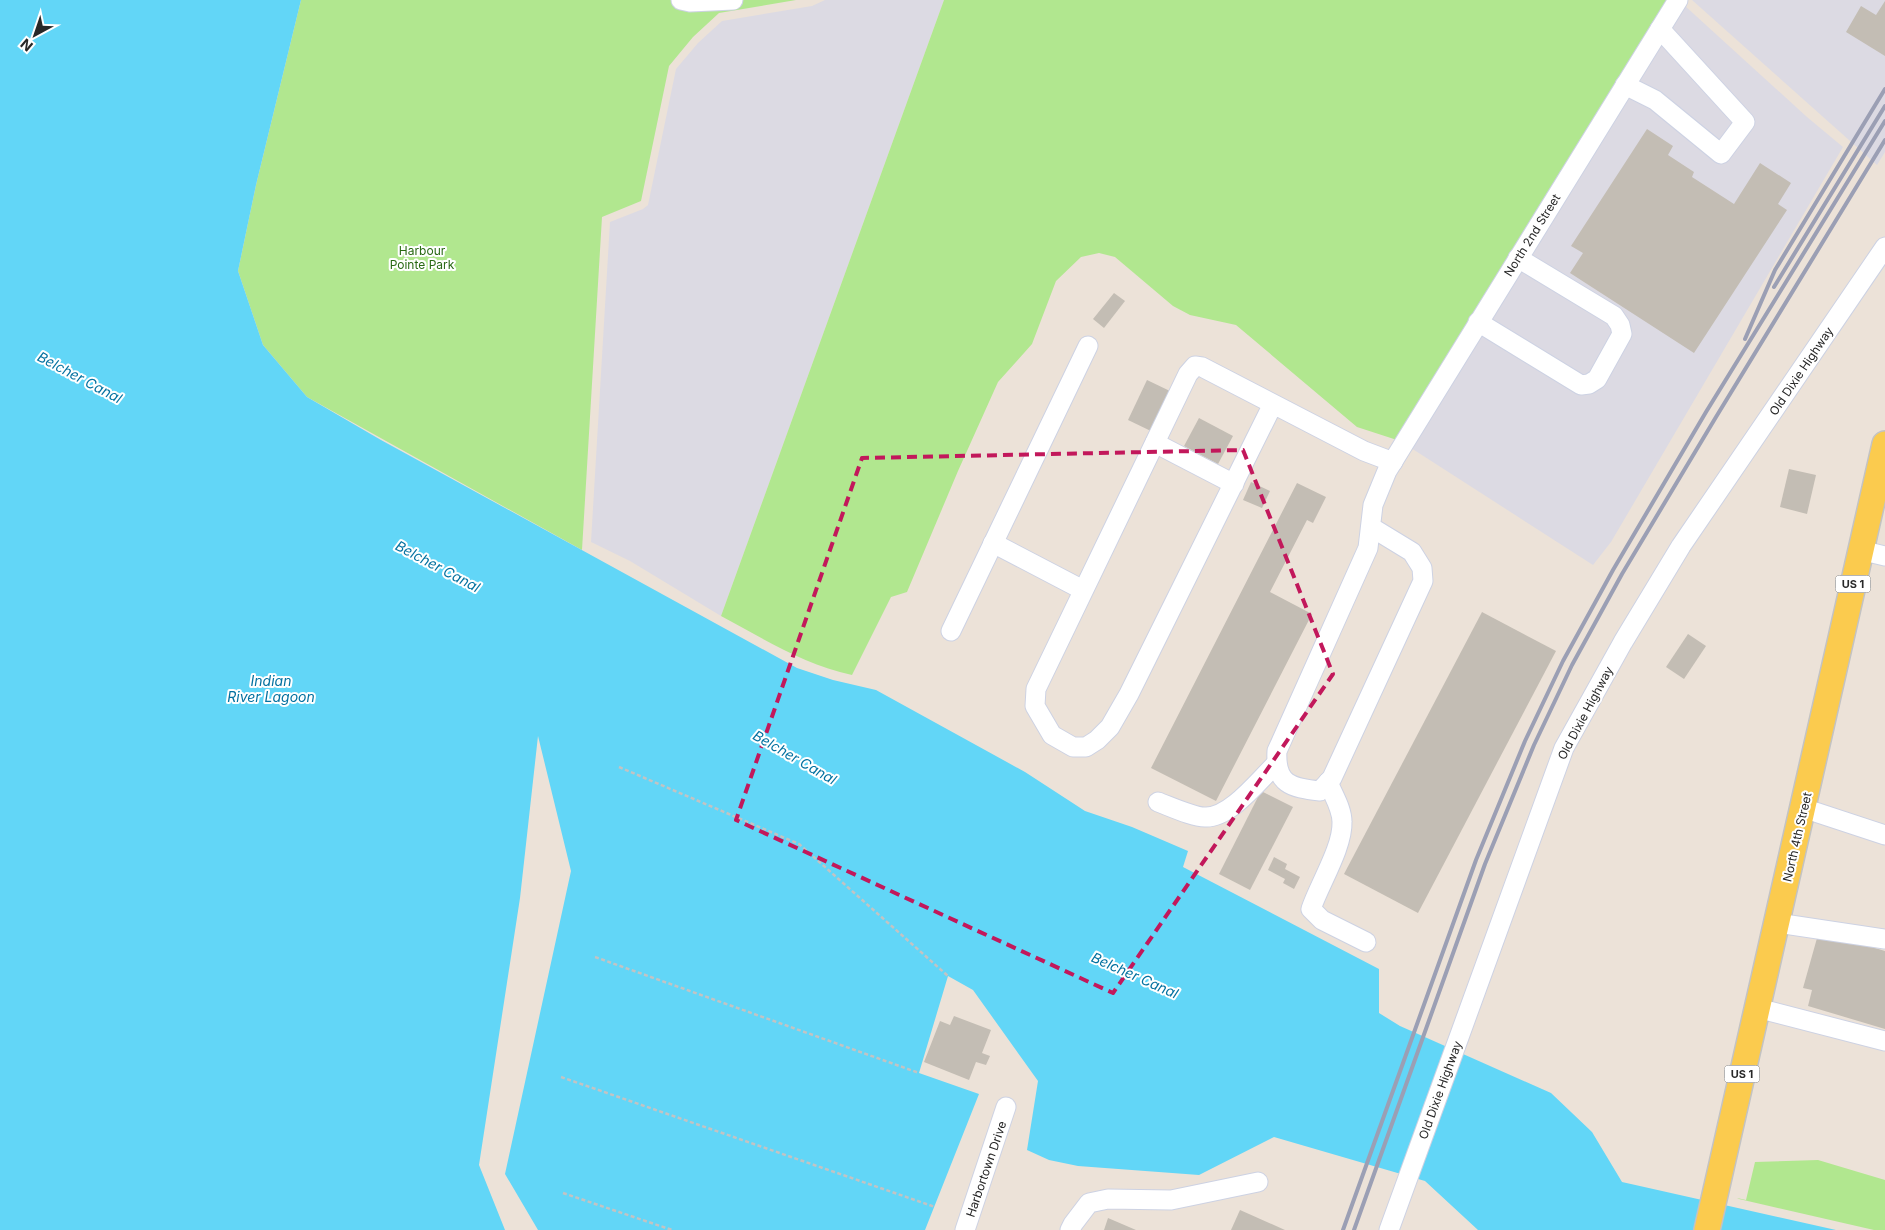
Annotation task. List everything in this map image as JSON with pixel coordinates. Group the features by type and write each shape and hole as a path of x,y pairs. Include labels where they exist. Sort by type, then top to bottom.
{"main road":[{"name":"North 4th Street","path":"1707,1230 1885,444"}],"street":[{"path":"681,0 690,2 733,0"},
{"name":"North 2nd Street","path":"1276,764 1277,751 1368,548 1373,505 1390,467 1678,0"},
{"path":"1625,85 1655,100 1721,154 1745,122 1660,29"},
{"name":"Old Dixie Highway","path":"1389,1230 1564,748 1623,642 1681,546 1885,247"},
{"path":"1478,322 1581,385 1589,384 1597,379 1622,334 1620,325 1614,316 1518,258"},
{"path":"950,631 1088,346"},
{"path":"1273,404 1129,694 1110,727 1097,740 1086,747 1073,748 1052,735 1035,706 1036,689 1188,374 1195,366 1202,367 1364,451 1390,467"},
{"path":"1155,443 1234,484"},
{"path":"1158,802 1204,818 1213,817 1231,808 1276,764 1281,777 1298,789 1320,791 1332,778 1423,581 1422,568 1412,552 1371,528"},
{"path":"993,543 1083,590"},
{"path":"1860,550 1885,556"},
{"path":"1328,782 1340,812 1342,823 1337,846 1311,909 1322,920 1366,942"},
{"path":"1803,808 1885,835"},
{"path":"1859,825 1885,818"},
{"path":"1777,923 1885,938"},
{"path":"1757,1008 1885,1042"},
{"name":"Harbortown Drive","path":"965,1230 1006,1107"},
{"path":"1070,1230 1089,1203 1108,1199 1171,1200 1258,1182"}],"path":[{"path":"619,767 799,844 948,976"},
{"path":"595,956 919,1073"},
{"path":"561,1076 935,1207"},
{"path":"563,1194 672,1230"}],"highlighted area":[{"path":"1243,450 1333,674 1113,993 736,820 862,458"}],"shaded area":[{"path":"825,0 944,0 721,616 630,561 591,542 610,222 643,209 648,205 676,69 698,43 722,21 812,6"},
{"path":"1692,0 1885,0 1885,152 1877,165"},
{"path":"1684,5 1807,117 1843,147 1611,542 1593,565 1411,448"}],"green space":[{"name":"Harbour Pointe Park","path":"301,0 796,0 719,13 693,37 669,66 641,201 602,217 582,550 307,397 263,345 238,271 256,185"},
{"path":"944,0 1669,0 1397,440 1357,427 1236,325 1190,315 1173,306 1115,257 1099,253 1081,257 1056,281 1032,344 998,382 907,592 891,597 852,675 834,671 801,658 721,616"},
{"path":"1818,1160 1885,1180 1885,1230 1874,1230 1737,1198 1746,1200 1755,1162"}],"water":[{"name":"Indian River Lagoon","path":"0,0 301,0 256,185 238,271 263,345 307,397 381,440 797,668 833,680 876,690 1025,772 1085,811 1132,827 1188,851 1183,867 1379,969 1379,1013 1400,1026 1551,1093 1592,1132 1622,1182 1836,1230 1478,1230 1425,1181 1274,1137 1199,1175 1078,1166 1049,1160 1027,1150 1038,1081 973,990 948,976 919,1073 979,1094 925,1230 538,1230 505,1174 571,871 538,736 520,898 479,1165 505,1230 0,1230"}],"building":[{"path":"1885,1 1885,56 1846,32 1861,6 1876,15"},
{"path":"1647,129 1673,146 1668,155 1694,172 1692,177 1734,204 1760,163 1791,183 1778,204 1787,210 1694,353 1570,273 1583,253 1571,246"},
{"path":"1114,293 1125,301 1104,328 1093,319"},
{"path":"1147,380 1172,392 1153,432 1128,420"},
{"path":"1199,418 1233,436 1218,464 1184,446"},
{"path":"1789,469 1816,475 1807,514 1780,507"},
{"path":"1251,482 1270,491 1262,508 1243,500"},
{"path":"1297,483 1326,497 1313,523 1307,520 1270,592 1312,614 1216,801 1151,768"},
{"path":"1482,612 1556,651 1418,913 1344,874"},
{"path":"1688,634 1706,646 1684,679 1666,667"},
{"path":"1261,791 1293,807 1250,890 1219,874"},
{"path":"1274,857 1287,864 1285,869 1300,877 1294,889 1283,883 1285,879 1268,870"},
{"path":"1819,931 1885,951 1885,1029 1808,1006 1812,990 1803,988"},
{"path":"954,1016 991,1030 982,1053 990,1056 986,1065 976,1062 969,1080 924,1062 940,1021 950,1025"},
{"path":"1240,1210 1285,1230 1231,1230"},
{"path":"1108,1218 1136,1230 1104,1230"}],"railway":[{"path":"1745,339 1775,270 1885,89"},
{"path":"1774,287 1885,106"},
{"path":"1343,1230 1476,860 1525,741 1563,661 1613,570 1706,412 1885,121"},
{"path":"1354,1230 1485,864 1534,745 1572,665 1622,574 1885,140"}],"water label":[{"name":"Belcher Canal","path":"80,377"},
{"name":"Belcher Canal","path":"438,566"},
{"name":"Belcher Canal","path":"795,757"},
{"name":"Belcher Canal","path":"1135,975"}]}
